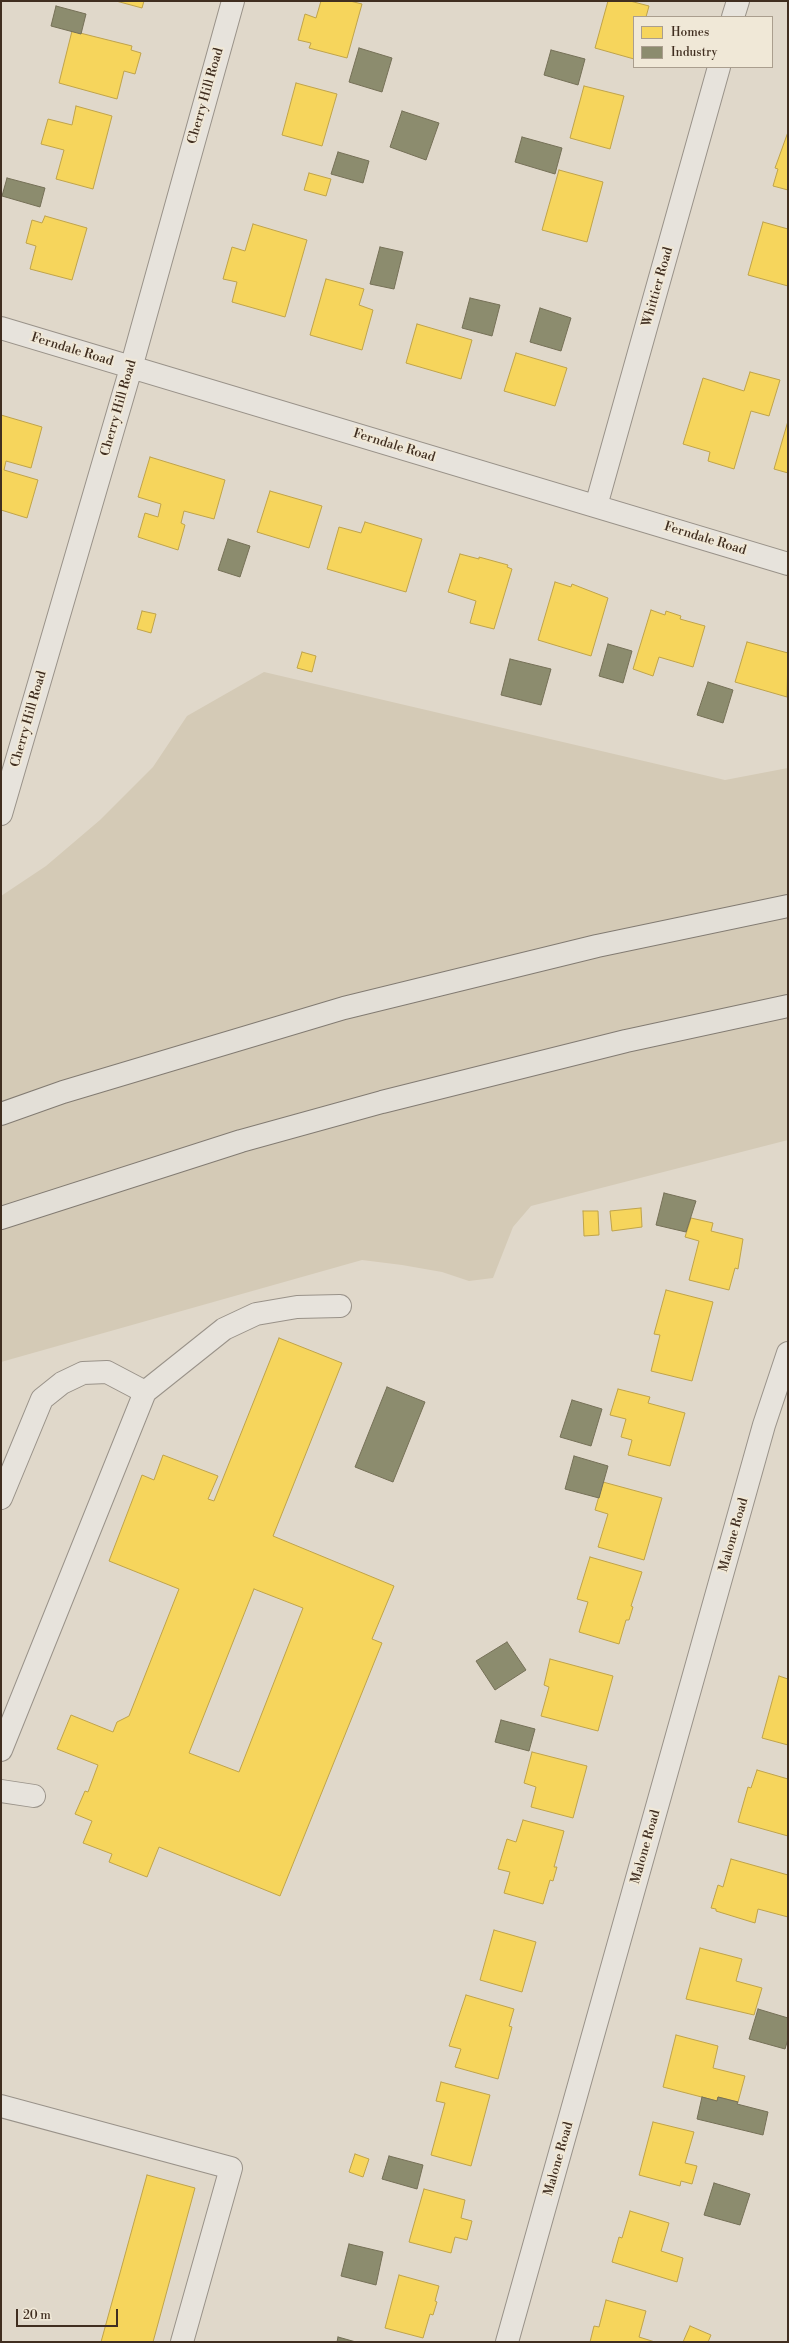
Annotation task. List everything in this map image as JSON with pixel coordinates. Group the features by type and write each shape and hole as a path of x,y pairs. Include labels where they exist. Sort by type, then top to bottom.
{"highway":[{"path":"1,1114 63,1092 344,1008 597,946 788,906"},
{"path":"1,1218 241,1141 389,1100 618,1043 788,1006"}],"street":[{"name":"Cherry Hill Road","path":"1,814 131,368 232,1"},
{"path":"733,16 738,1"},
{"name":"Whittier Road","path":"596,506 719,68"},
{"name":"Ferndale Road","path":"1,328 788,564"},
{"path":"1,1750 115,1464 137,1416 145,1392 224,1329 256,1314 297,1307 340,1306"},
{"name":"Malone Road","path":"507,2342 764,1425 788,1353"},
{"path":"1,1498 42,1399 62,1383 82,1373 107,1372 145,1392"},
{"path":"1,1792 34,1796"},
{"path":"1,2106 231,2168 182,2342"}],"shaded area":[{"path":"264,672 725,780 788,768 788,1140 531,1206 513,1227 493,1278 469,1281 442,1272 362,1260 1,1362 1,896 46,866 100,820 153,767 187,716"}],"building: Homes":[{"path":"116,1 144,1 142,8"},
{"path":"321,1 350,1 362,4 347,58 309,48 311,43 298,40 305,14 316,18"},
{"path":"608,1 630,1 649,6 646,16 633,16 633,59 595,48"},
{"path":"72,31 132,46 131,50 141,53 135,74 124,71 117,99 59,83"},
{"path":"296,83 337,94 322,146 282,135"},
{"path":"584,86 624,96 610,149 570,138"},
{"path":"76,106 112,116 93,189 56,179 64,150 41,144 48,119 72,125"},
{"path":"788,132 788,190 773,186 778,169 775,168"},
{"path":"559,170 603,182 587,242 542,230"},
{"path":"309,173 331,179 326,196 304,190"},
{"path":"45,216 87,228 72,280 30,269 36,246 26,243 32,220 42,223"},
{"path":"763,222 788,229 788,286 748,275"},
{"path":"253,224 307,240 285,317 232,302 237,282 223,279 232,247 245,251"},
{"path":"326,279 364,289 359,305 373,310 362,350 310,335"},
{"path":"417,324 472,340 461,379 406,363"},
{"path":"516,353 567,368 555,406 504,391"},
{"path":"750,372 780,380 769,416 751,411 734,469 708,461 710,452 683,444 703,378 744,391"},
{"path":"1,415 42,427 31,468 6,461 4,470 38,480 27,518 1,510"},
{"path":"788,421 788,473 774,469"},
{"path":"150,457 225,480 214,519 184,511 181,523 185,525 178,550 138,537 145,513 158,517 161,504 138,497"},
{"path":"270,491 322,506 309,548 257,532"},
{"path":"365,522 422,539 406,592 327,569 339,527 361,533"},
{"path":"460,554 479,559 479,557 508,565 507,567 512,569 494,629 470,623 476,601 448,592"},
{"path":"555,582 571,587 572,584 608,598 591,656 538,640"},
{"path":"651,610 665,615 666,611 681,616 680,619 705,626 693,667 659,657 653,676 633,669"},
{"path":"142,611 156,614 151,633 137,629"},
{"path":"747,642 788,653 787,697 735,682"},
{"path":"302,652 316,656 312,672 297,668"},
{"path":"641,1208 642,1227 612,1231 610,1211"},
{"path":"583,1211 598,1211 599,1235 584,1236"},
{"path":"691,1218 713,1223 711,1231 743,1239 738,1269 735,1268 729,1290 689,1280 699,1241 685,1237"},
{"path":"666,1290 713,1302 692,1381 651,1371 660,1335 654,1334"},
{"path":"279,1338 342,1363 273,1536 394,1586 372,1639 382,1643 280,1896 159,1847 147,1877 109,1862 112,1854 83,1843 92,1821 75,1814 85,1791 88,1792 98,1765 57,1749 71,1715 113,1732 117,1722 129,1716 179,1589 109,1561 142,1475 154,1480 163,1455 218,1476 208,1499 214,1501","holes":["254,1589 303,1608 239,1772 189,1753"]},
{"path":"618,1389 650,1397 648,1403 685,1413 670,1466 628,1455 632,1440 621,1437 626,1419 610,1415"},
{"path":"603,1482 662,1498 644,1560 598,1547 608,1514 595,1510"},
{"path":"590,1557 642,1572 631,1606 633,1607 629,1620 626,1620 619,1644 579,1632 588,1602 577,1599"},
{"path":"550,1659 613,1676 598,1731 541,1716 549,1687 544,1685"},
{"path":"779,1676 788,1679 788,1745 762,1738"},
{"path":"532,1752 587,1766 573,1818 531,1807 536,1787 524,1783"},
{"path":"757,1770 788,1779 788,1836 738,1822 748,1787 751,1788"},
{"path":"523,1820 564,1831 554,1867 557,1867 553,1881 550,1880 543,1904 504,1893 510,1872 498,1869 507,1839 516,1842"},
{"path":"731,1859 788,1875 788,1917 758,1909 755,1923 716,1911 716,1909 711,1908 718,1885 723,1887"},
{"path":"494,1930 536,1942 522,1992 480,1980"},
{"path":"700,1948 742,1959 736,1981 762,1988 754,2015 686,1999"},
{"path":"466,1995 514,2009 509,2026 512,2027 498,2079 455,2067 461,2049 449,2046"},
{"path":"676,2035 718,2046 713,2068 745,2076 738,2102 718,2097 717,2101 663,2087"},
{"path":"441,2082 490,2095 471,2166 431,2155 445,2103 436,2101"},
{"path":"653,2122 694,2132 685,2163 697,2166 692,2184 681,2181 680,2186 639,2175"},
{"path":"355,2154 369,2159 363,2177 349,2172"},
{"path":"147,2175 195,2188 153,2342 101,2342"},
{"path":"424,2189 465,2200 461,2218 472,2221 467,2240 455,2237 451,2253 409,2242"},
{"path":"630,2211 669,2223 661,2251 683,2258 677,2282 612,2262 619,2237 622,2238"},
{"path":"399,2275 439,2286 435,2301 437,2302 433,2315 430,2314 423,2338 385,2328"},
{"path":"606,2300 646,2311 639,2337 655,2342 590,2342 594,2326 599,2327"},
{"path":"690,2326 711,2335 708,2342 683,2342"}],"building: Industry":[{"path":"56,6 86,14 81,34 51,26"},
{"path":"359,48 392,58 382,92 349,82"},
{"path":"551,50 585,59 578,85 544,75"},
{"path":"402,111 439,123 426,160 390,147"},
{"path":"522,137 562,148 555,174 515,162"},
{"path":"338,152 369,161 363,183 331,174"},
{"path":"7,178 45,188 40,207 2,196"},
{"path":"380,247 403,252 394,289 370,284"},
{"path":"470,298 500,305 492,336 462,328"},
{"path":"540,308 571,318 561,351 530,342"},
{"path":"228,539 250,546 240,577 218,570"},
{"path":"608,644 632,651 623,683 599,676"},
{"path":"510,659 551,669 541,705 501,695"},
{"path":"708,682 733,690 723,723 697,715"},
{"path":"664,1193 696,1201 686,1232 656,1225"},
{"path":"387,1387 425,1402 393,1482 355,1467"},
{"path":"572,1400 602,1409 591,1446 560,1437"},
{"path":"574,1456 608,1466 599,1498 565,1489"},
{"path":"507,1642 526,1670 495,1690 476,1661"},
{"path":"501,1720 535,1729 529,1751 495,1742"},
{"path":"758,2009 788,2018 788,2039 785,2049 749,2039"},
{"path":"702,2097 717,2101 718,2097 738,2102 737,2104 768,2112 763,2135 697,2119"},
{"path":"389,2156 423,2165 417,2189 382,2179"},
{"path":"714,2183 750,2194 740,2225 704,2215"},
{"path":"349,2244 383,2252 376,2285 341,2276"},
{"path":"338,2337 356,2342 337,2342"}]}
